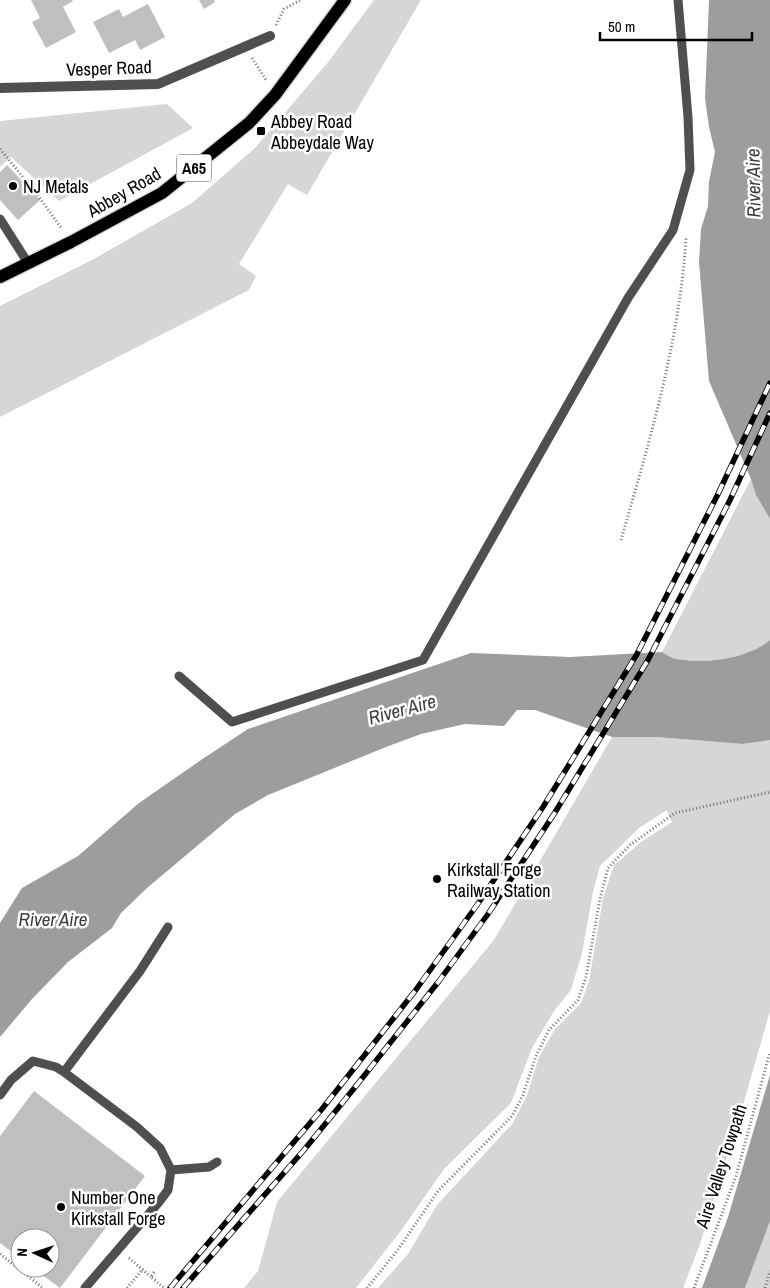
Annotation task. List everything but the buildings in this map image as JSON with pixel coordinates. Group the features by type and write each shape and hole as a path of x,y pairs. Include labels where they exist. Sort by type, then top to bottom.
{"main road":[{"name":"Abbey Road","path":"0,277 71,242 162,193 249,123 275,95 345,0"}],"street":[{"name":"Vesper Road","path":"0,88 158,84 270,36"}],"lane":[{"path":"179,676 232,722 423,660 628,298 672,230 690,170 688,117 678,0"},
{"path":"0,219 28,262"},
{"path":"64,1072 140,971 168,927"},
{"path":"0,1095 11,1080 33,1061 56,1067 137,1127 160,1148 171,1170 168,1190 85,1288"},
{"path":"171,1170 209,1167 217,1162"}],"path":[{"path":"270,36 284,9 301,0"},
{"path":"244,47 275,95"},
{"path":"0,149 36,192 71,242"},
{"path":"621,540 648,446 673,338 686,236"},
{"path":"367,1288 397,1251 438,1191 512,1116 523,1095 536,1056 549,1030 578,1000 586,977 600,899 608,868 630,845 675,813 770,792"},
{"name":"Aire Valley Towpath","path":"694,1288 736,1176 770,1052"},
{"path":"0,1254 44,1288"},
{"path":"127,1256 164,1288"},
{"path":"127,1288 143,1269"},
{"path":"765,1288 770,1271"},
{"path":"151,1276 154,1272"}],"shaded area":[{"path":"374,0 421,0 307,195 288,184 239,264 256,276 249,290 0,417 0,306 92,260 192,203 255,148 329,61"},
{"path":"167,104 193,128 59,201 11,157 0,167 0,121"},
{"path":"751,479 756,495 770,519 770,640 750,652 725,659 700,661 673,658 662,652"},
{"path":"612,737 657,737 743,744 770,740 770,1011 700,1244 683,1288 378,1288 408,1254 437,1205 513,1123 527,1095 539,1057 555,1029 581,1003 589,981 603,898 614,865 641,842 672,822 667,810 639,828 600,866 593,892 582,953 571,990 554,1011 532,1048 511,1103 444,1169 400,1232 356,1288 244,1288 258,1271 277,1202 494,940"},
{"path":"770,1221 770,1288 745,1288"}],"water":[{"name":"River Aire","path":"709,0 770,0 770,519 756,495 709,381 699,262 701,229 708,206 709,181 715,152 705,98"},
{"name":"River Aire","path":"770,640 770,740 743,744 657,737 612,737 535,710 517,710 504,726 465,724 421,734 268,795 235,814 147,888 121,913 112,928 68,962 32,999 0,1037 0,923 22,888 78,856 139,803 248,729 471,653 570,657 662,652 676,659 700,661 738,656 750,652"},
{"path":"770,1075 770,1221 745,1288 702,1288 728,1217"}],"railway":[{"path":"170,1288 322,1109 415,991 477,905 543,807 637,654 718,494 770,383"},
{"path":"183,1288 304,1150 439,981 488,914 554,814 648,660 730,500 770,413"}],"place":[{"name":"Abbey Road Abbeydale Way","path":"261,131"},
{"name":"NJ Metals","path":"13,186"},
{"name":"Kirkstall Forge Railway Station","path":"437,879"},
{"name":"Number One Kirkstall Forge","path":"61,1207"}]}
